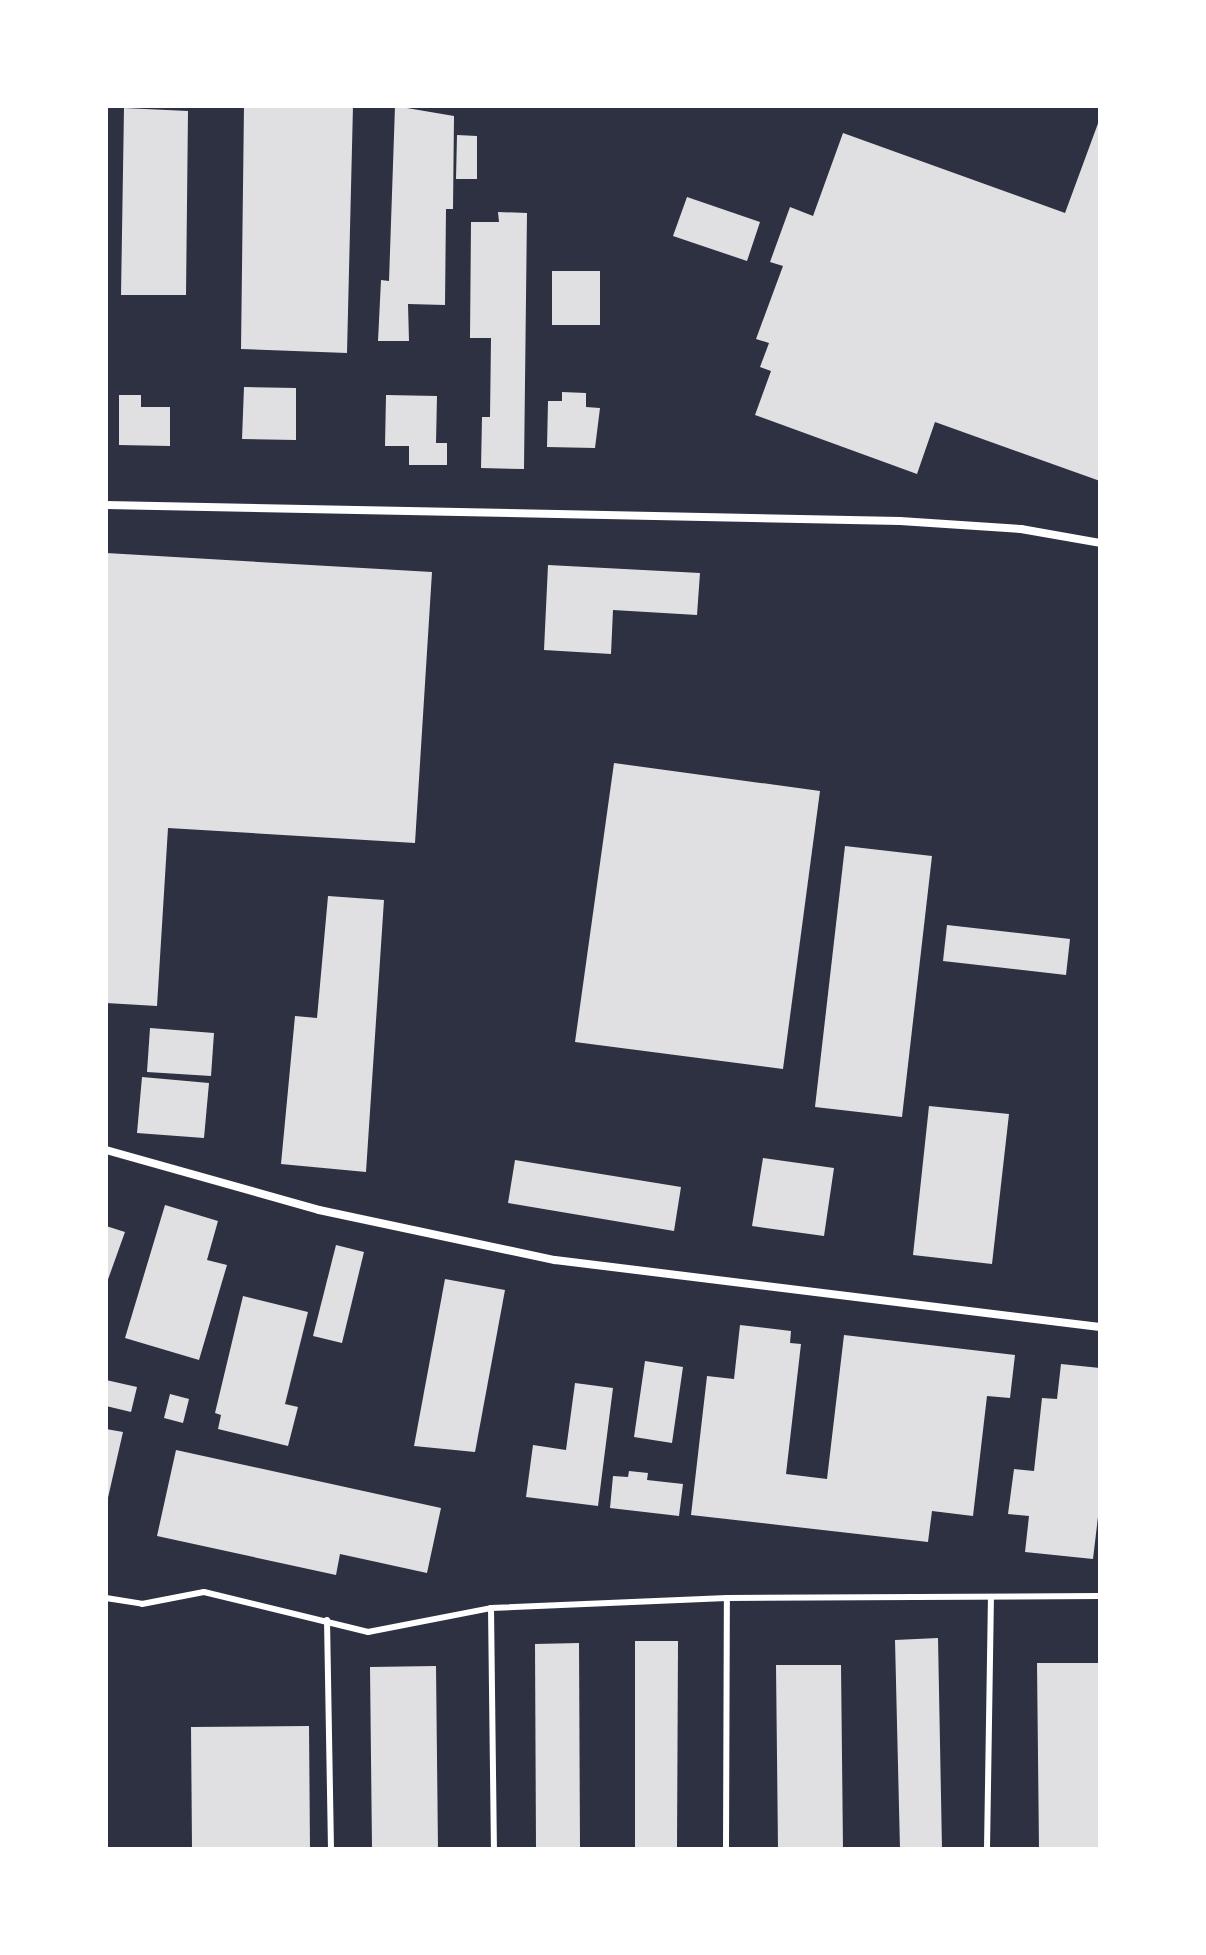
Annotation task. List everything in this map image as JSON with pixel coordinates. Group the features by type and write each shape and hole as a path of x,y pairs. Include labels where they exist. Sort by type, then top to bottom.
{"street":[{"path":"106,505 900,521 1021,529 1100,543"},
{"path":"106,1150 319,1210 555,1260 1100,1327"}],"lane":[{"path":"106,1598 142,1604 204,1592 368,1632 491,1608 727,1598 1100,1596"},
{"path":"987,1849 991,1597"},
{"path":"726,1849 727,1598"},
{"path":"491,1608 494,1849"},
{"path":"327,1620 331,1849"}],"building":[{"path":"244,106 353,106 347,353 241,349"},
{"path":"395,106 454,116 453,209 446,209 445,305 408,304 409,341 378,341 381,280 389,281"},
{"path":"124,108 188,111 186,295 121,295"},
{"path":"1100,118 1100,481 935,422 917,474 755,415 771,371 760,367 769,343 756,339 783,266 770,262 790,207 813,216 843,133 1065,213"},
{"path":"457,135 477,136 477,179 456,179"},
{"path":"687,197 760,222 747,261 673,236"},
{"path":"498,212 527,213 524,469 481,468 482,417 490,417 491,338 470,338 471,222 499,222"},
{"path":"552,271 600,271 600,325 552,325"},
{"path":"244,387 296,388 296,440 242,439"},
{"path":"562,392 586,393 586,407 600,408 595,448 547,447 548,401 562,401"},
{"path":"119,395 141,395 141,407 170,407 170,446 119,445"},
{"path":"386,395 437,396 436,443 447,443 447,465 409,465 409,446 385,446"},
{"path":"106,553 432,572 415,843 168,828 157,1006 106,1003"},
{"path":"548,565 700,573 697,615 613,610 611,654 544,650"},
{"path":"614,763 820,791 783,1069 575,1042"},
{"path":"845,846 932,856 902,1117 815,1107"},
{"path":"328,896 384,900 366,1172 281,1164 295,1016 317,1018"},
{"path":"947,925 1070,939 1066,975 943,961"},
{"path":"150,1028 214,1033 211,1076 147,1072"},
{"path":"142,1077 209,1083 204,1138 137,1133"},
{"path":"929,1106 1009,1114 992,1264 913,1255"},
{"path":"763,1158 834,1168 824,1236 752,1226"},
{"path":"515,1160 681,1187 674,1231 508,1203"},
{"path":"165,1205 218,1221 207,1260 227,1265 199,1360 125,1338"},
{"path":"106,1226 125,1232 106,1285"},
{"path":"336,1245 364,1252 342,1343 313,1336"},
{"path":"445,1279 505,1290 475,1452 414,1446"},
{"path":"243,1296 308,1312 285,1404 298,1407 288,1446 218,1429 221,1415 215,1413"},
{"path":"740,1325 791,1331 790,1343 801,1344 786,1474 827,1479 844,1335 1015,1355 1010,1398 987,1396 973,1516 932,1511 928,1542 691,1515 707,1376 734,1379"},
{"path":"645,1361 683,1367 672,1443 634,1437"},
{"path":"1061,1364 1100,1368 1100,1500 1093,1559 1025,1552 1029,1516 1008,1514 1014,1469 1034,1471 1042,1398 1057,1399"},
{"path":"106,1380 137,1387 131,1412 106,1406"},
{"path":"575,1383 613,1388 598,1506 526,1497 533,1445 566,1450"},
{"path":"170,1394 189,1399 183,1423 164,1418"},
{"path":"106,1429 123,1432 107,1502 106,1502"},
{"path":"176,1450 441,1508 427,1573 340,1554 336,1575 157,1536"},
{"path":"629,1471 648,1473 647,1480 683,1484 679,1516 610,1508 613,1476 628,1477"},
{"path":"938,1638 942,1849 900,1849 895,1640"},
{"path":"635,1641 678,1641 677,1849 635,1849"},
{"path":"579,1643 580,1849 536,1849 535,1644"},
{"path":"1037,1663 1098,1663 1099,1849 1039,1849"},
{"path":"776,1665 841,1665 843,1849 778,1849"},
{"path":"436,1666 438,1849 372,1849 370,1667"},
{"path":"309,1726 310,1849 192,1849 191,1727"}]}
